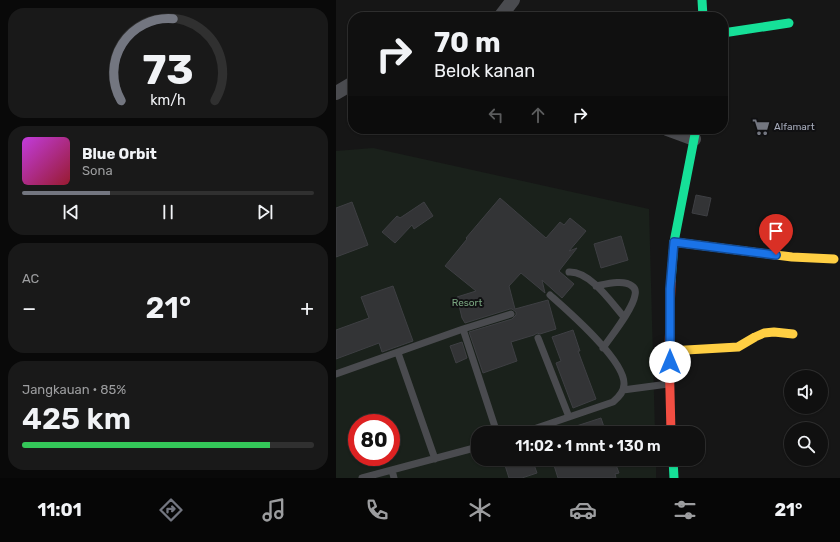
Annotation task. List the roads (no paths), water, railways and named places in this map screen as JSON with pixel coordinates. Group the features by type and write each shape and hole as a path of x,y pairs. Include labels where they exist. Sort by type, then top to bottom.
{"main road":[{"path":"702,0 703,12"},
{"path":"728,32 789,23"},
{"path":"671,426 669,351 670,289 674,242 695,134"},
{"path":"674,242 784,256 834,259"},
{"path":"669,351 738,347 763,333 776,332 793,334"},
{"path":"673,466 674,478"}],"street":[{"path":"504,12 513,0"},
{"path":"336,93 348,86"}],"lane":[{"path":"569,272 576,272 583,275 596,286 624,317"},
{"path":"596,286 609,283 622,283 631,285 636,294 624,317 604,348"},
{"path":"543,426 613,402 619,397 623,390 624,383 619,368 604,348 550,295"},
{"path":"336,374 463,329 511,314"},
{"path":"463,329 495,426"},
{"path":"538,338 570,417"},
{"path":"398,353 435,459"},
{"path":"623,390 670,384"},
{"path":"362,478 471,449"},
{"path":"392,470 394,478"}],"place":[{"name":"Alfamart","path":"761,127"}],"park label":[{"name":"Resort","path":"467,303"}]}
